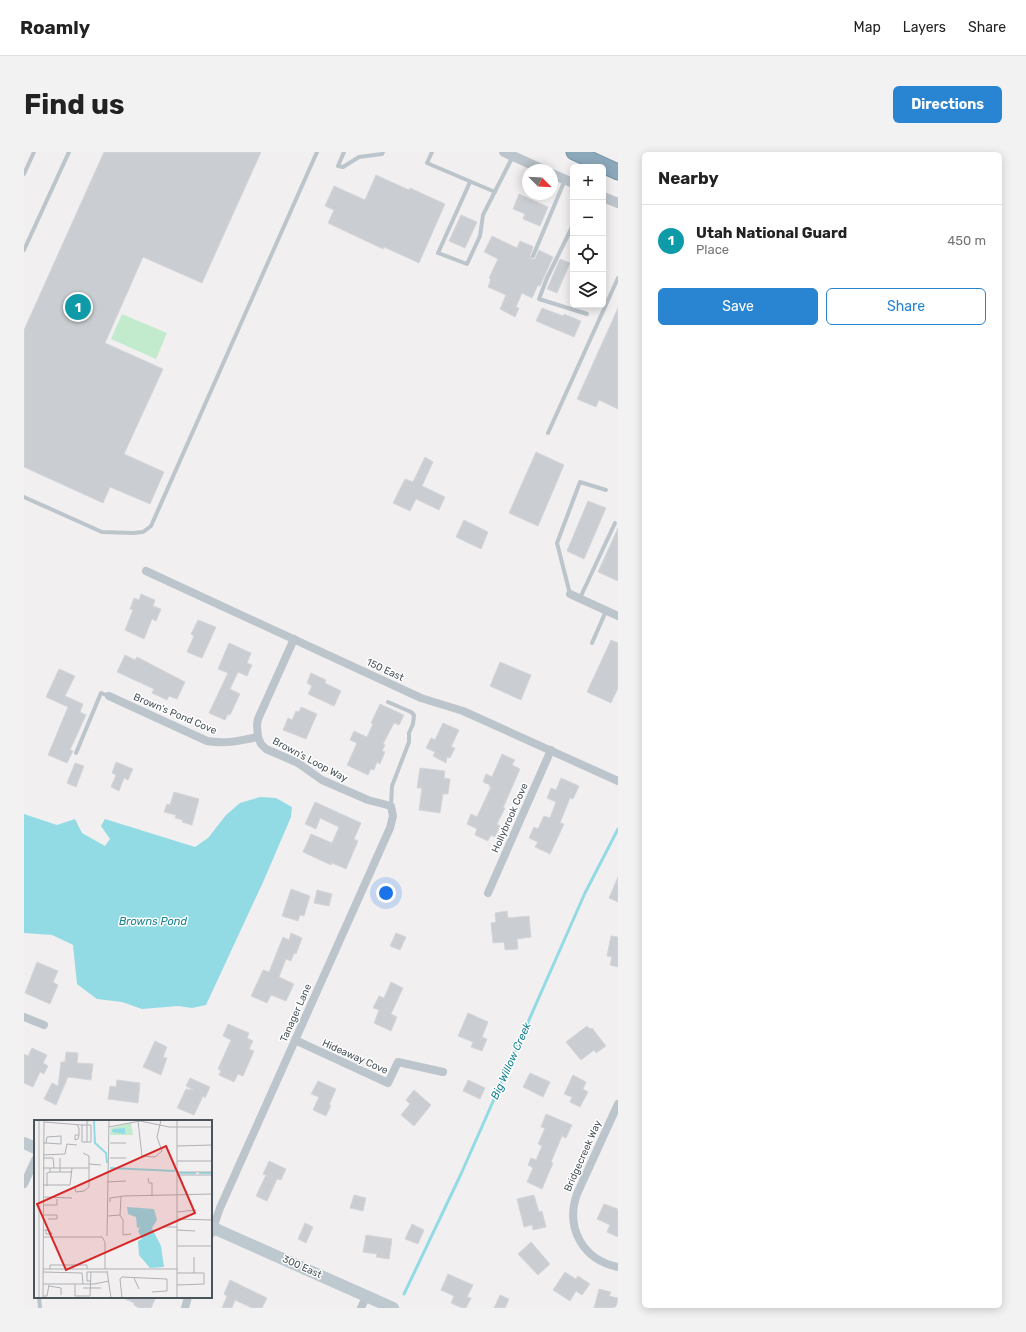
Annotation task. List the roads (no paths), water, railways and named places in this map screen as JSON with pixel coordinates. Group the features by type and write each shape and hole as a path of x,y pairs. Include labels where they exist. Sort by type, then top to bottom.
{"highway":[{"path":"574,152 618,172"}],"main road":[{"path":"24,1143 34,1148"},
{"name":"300 East","path":"212,1230 390,1308"}],"street":[{"path":"508,154 530,164"},
{"path":"558,176 569,181"},
{"path":"606,198 618,204"},
{"name":"150 East","path":"146,571 421,698 463,711 618,781"},
{"path":"570,594 618,616"},
{"path":"258,737 258,719 294,639"},
{"name":"Brown's Pond Cove","path":"109,696 207,741 230,743 258,737"},
{"name":"Brown's Loop Way","path":"258,737 261,744 266,749 298,763 322,780 368,800 391,806"},
{"name":"Hollybrook Cove","path":"488,894 551,750"},
{"name":"Tanager Lane","path":"212,1230 220,1208 390,828 393,816 391,806"},
{"path":"24,1017 44,1026"},
{"name":"Hideaway Cove","path":"295,1040 388,1083 398,1062 443,1072"},
{"name":"Bridgecreek Way","path":"618,1104 577,1194 574,1202 573,1218 578,1237 590,1254 609,1266 618,1267"},
{"path":"24,1184 34,1162"},
{"path":"361,1308 366,1297"},
{"path":"185,1308 188,1298"}],"lane":[{"path":"24,174 34,152"},
{"path":"24,250 69,152"},
{"path":"24,496 102,532 133,534 144,532 151,526 317,152"},
{"path":"344,152 338,166 344,167 359,157 382,154 383,152"},
{"path":"432,152 427,163 495,192"},
{"path":"470,182 438,253 467,264 480,236 483,215 495,192 508,154"},
{"path":"533,256 569,181"},
{"path":"570,231 547,278 539,299 587,314"},
{"path":"548,433 618,278"},
{"path":"570,594 556,543 580,482 606,490"},
{"path":"579,599 615,523"},
{"path":"592,643 606,611"},
{"path":"76,753 101,693 109,696"},
{"path":"388,702 411,712 414,715 409,733 409,742 392,786 391,806"},
{"path":"39,1298 40,1308"}],"water":[{"name":"Browns Pond","path":"260,797 276,798 292,807 291,817 264,880 206,1005 192,1008 178,1006 142,1009 122,1002 97,999 77,984 73,945 52,935 24,933 24,814 57,825 75,819 82,833 105,846 110,839 101,826 105,819 195,847 208,838 226,815 240,803"}],"waterway":[{"name":"Big Willow Creek","path":"404,1294 461,1174 585,893 618,829"}],"place":[{"name":"Utah National Guard","path":"78,307"}]}
